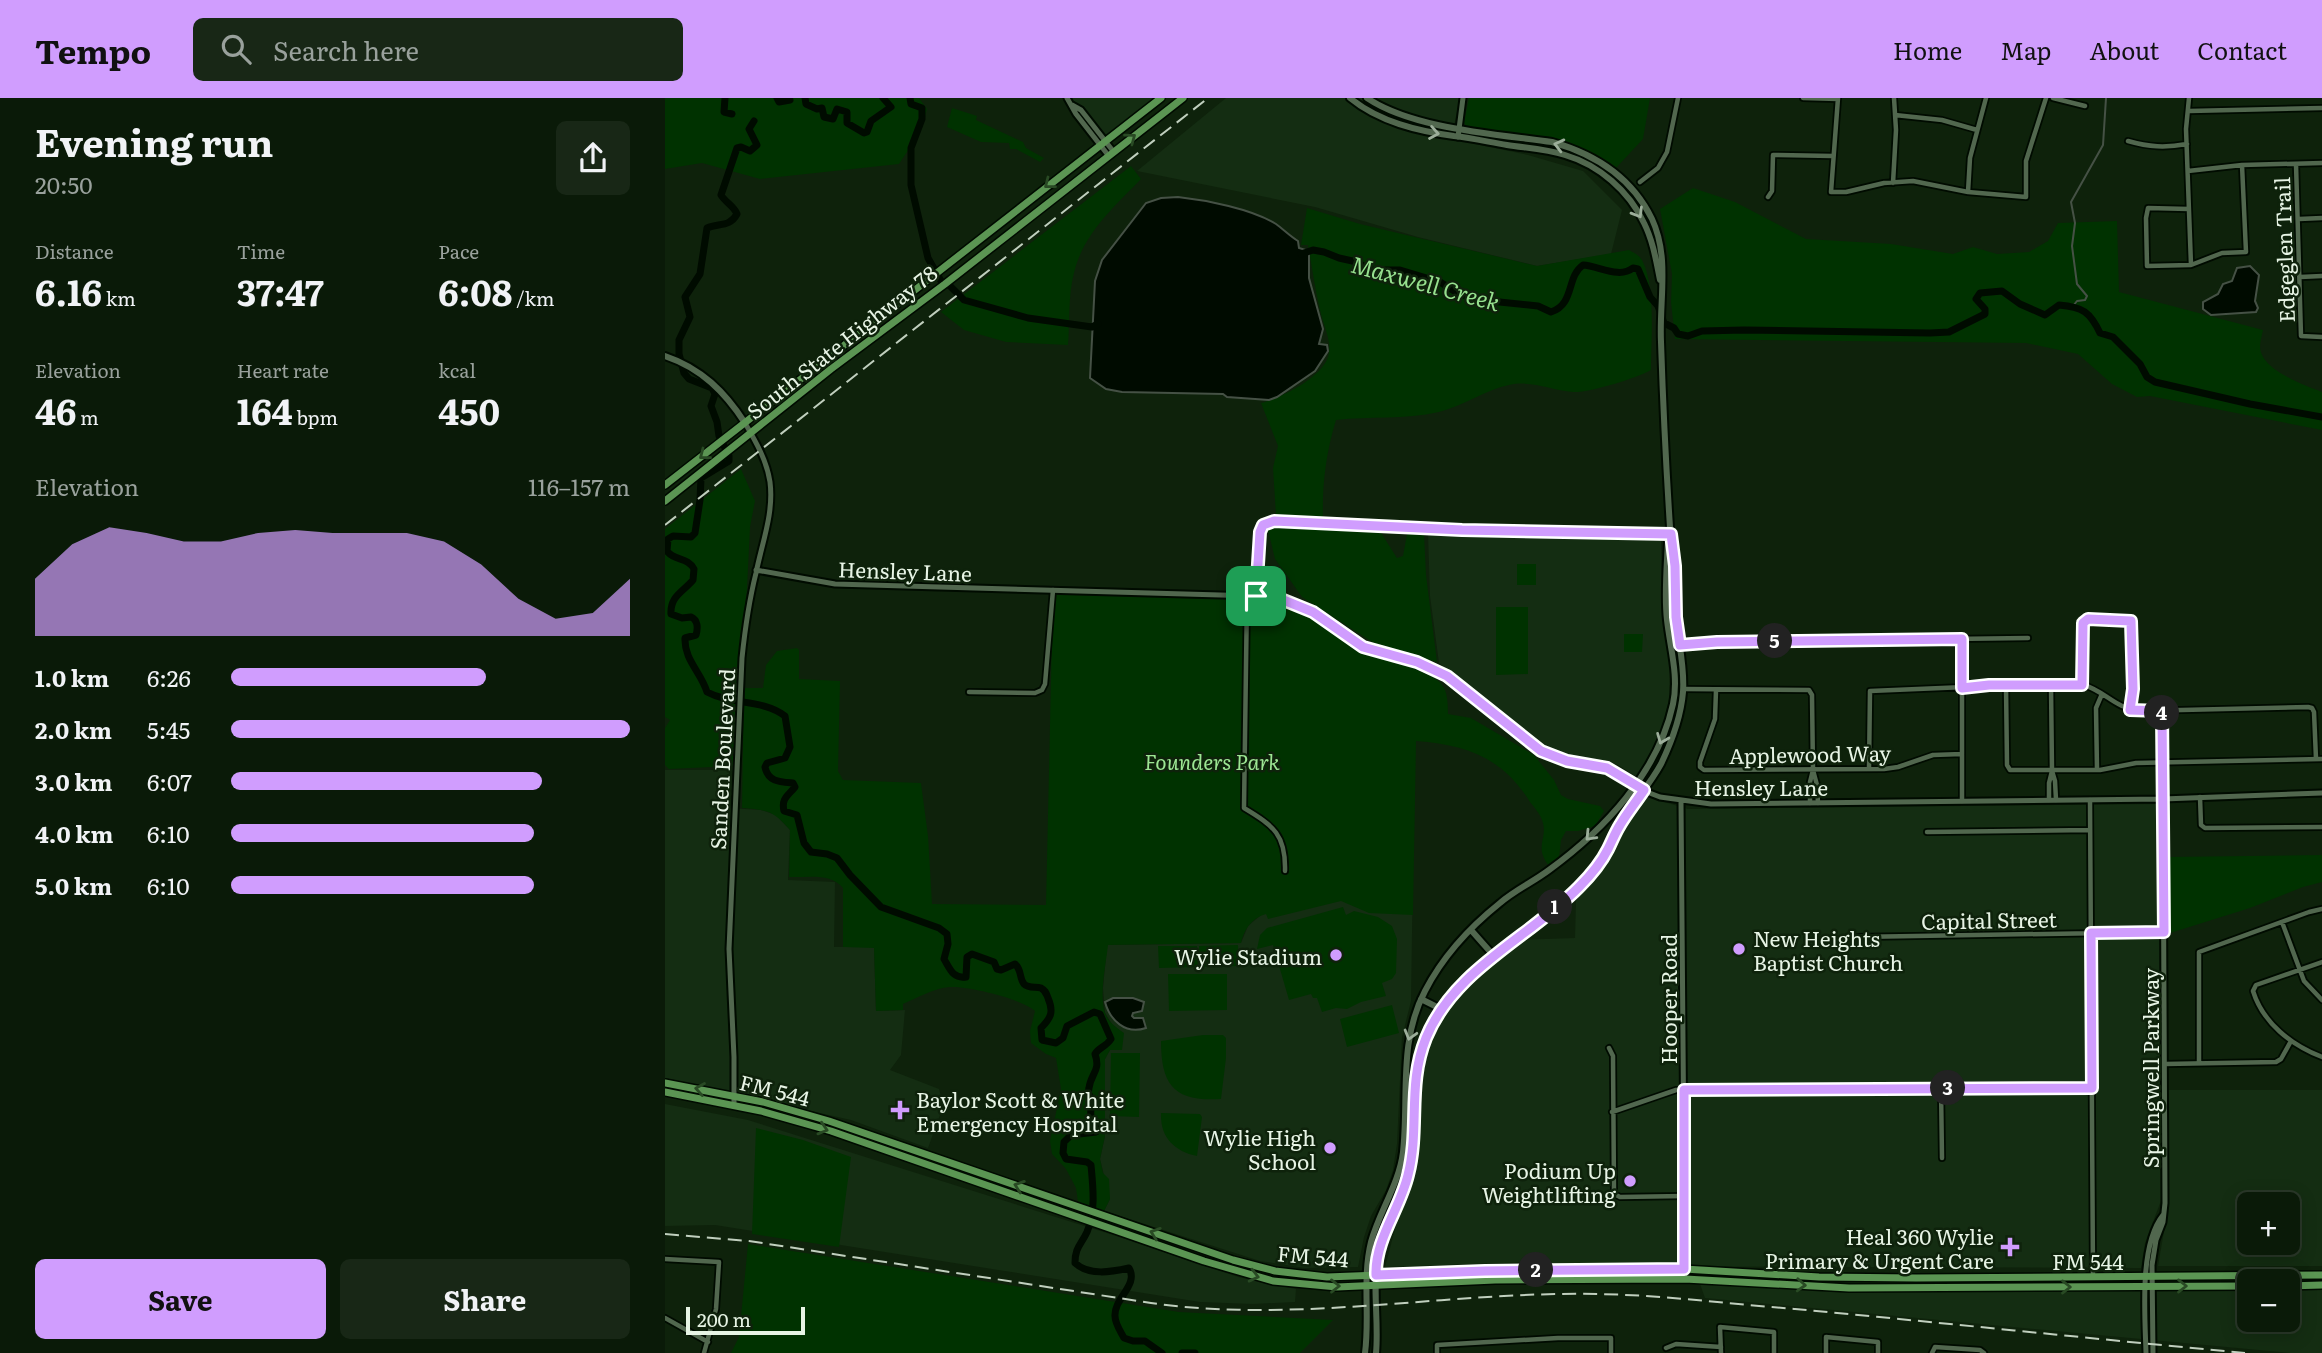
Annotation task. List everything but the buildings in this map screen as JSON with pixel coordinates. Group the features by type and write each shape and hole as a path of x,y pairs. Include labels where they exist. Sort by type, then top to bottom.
{"main road":[{"name":"South State Highway 78","path":"665,485 1161,98"},
{"name":"South State Highway 78","path":"665,501 831,369 1183,98"},
{"path":"1350,98 1374,114 1419,130 1565,155 1583,162 1601,173 1631,202 1644,222 1657,259 1661,285 1660,339 1683,690 1676,729 1659,767 1619,826 1596,868 1578,888 1494,956 1453,994 1441,1009 1425,1040 1416,1065 1413,1091 1412,1154 1402,1195 1380,1248 1376,1275 1376,1353"},
{"path":"1367,98 1399,115 1459,128 1552,142 1573,148 1607,166 1632,188 1653,221 1662,255 1664,272 1661,285"},
{"path":"1393,122 1399,115"},
{"path":"665,356 685,364 724,392 745,423"},
{"path":"1365,1353 1366,1276 1371,1242 1403,1154 1407,1043 1421,999 1453,947 1501,902 1582,845 1637,786 1648,769 1666,731 1675,688 1667,619 1668,540 1671,534"},
{"path":"1670,635 1678,634"},
{"path":"1675,688 1683,690"},
{"path":"1471,930 1494,956"},
{"path":"1421,999 1441,1009"},
{"name":"FM 544","path":"665,1083 735,1096 829,1121 1208,1251 1265,1269 1295,1274 1327,1277 1485,1271 1684,1269 1819,1277 2237,1276"},
{"path":"1404,1091 1413,1091"},
{"name":"FM 544","path":"665,1092 761,1111 831,1131 1204,1261 1255,1277 1289,1283 1337,1287 1495,1280 1685,1279 1849,1287 2237,1286"},
{"path":"1403,1154 1412,1154"},
{"path":"929,1165 932,1156"},
{"path":"1382,1214 1392,1218"},
{"path":"1204,1261 1208,1251"},
{"path":"1582,1280 1583,1270"},
{"path":"1732,1281 1763,1278 1764,1274"},
{"name":"FM 544","path":"2300,1275 2322,1275"},
{"path":"2039,1277 2039,1287"},
{"path":"1930,1287 1959,1282 1964,1278"},
{"path":"2300,1286 2322,1285"}],"street":[{"path":"1066,98 1111,153"},
{"path":"1458,136 1463,98"},
{"path":"1640,182 1658,168 1667,152 1678,98"},
{"path":"1803,98 1838,98 1831,192 1913,181 1968,192 2026,197 2026,161 2046,98"},
{"path":"1893,183 1894,98"},
{"path":"1968,192 1970,161 1986,98"},
{"path":"2053,98 2085,106"},
{"path":"2189,98 2186,129 2191,265"},
{"path":"2189,111 2322,108"},
{"path":"1895,115 1933,118 1977,130"},
{"path":"2127,141 2166,148 2187,144"},
{"path":"1768,197 1772,191 1773,155 1833,156"},
{"path":"2188,171 2242,165 2322,163"},
{"name":"Edgeglen Trail","path":"2296,164 2301,335 2322,337"},
{"path":"2189,209 2148,208 2147,265 2191,265 2222,253 2246,252 2242,165"},
{"path":"2299,219 2322,218"},
{"path":"2300,277 2322,276"},
{"name":"Sanden Boulevard","path":"734,1105 729,949 738,719 746,616 769,519 771,494 767,467 745,423"},
{"path":"1256,596 1260,532 1263,525 1274,521 1462,530 1671,534"},
{"name":"Hensley Lane","path":"756,570 835,584 1256,596 1281,599 1313,612 1363,647 1417,662 1447,676 1541,751 1567,761 1607,768 1644,790 1681,802 1711,804 2163,799 2322,793"},
{"path":"968,692 1035,694 1042,690 1045,684 1053,590"},
{"path":"1247,596 1244,808 1271,826 1281,840 1285,850 1285,871"},
{"path":"2082,685 2084,621 2131,621 2133,689 2130,710"},
{"path":"1680,645 1717,642 2028,638"},
{"path":"1962,639 1962,801"},
{"path":"1869,769 1870,691 2006,685 2082,685 2130,710 2308,707 2312,709 2319,759 2131,764 2097,770 2012,771 2008,769 2006,685"},
{"path":"2051,685 2052,771 2049,781 2052,800"},
{"path":"1683,690 1811,691 1813,770 1817,782 1818,803"},
{"name":"Applewood Way","path":"1716,690 1715,719 1700,766 1704,770 1869,769 1898,767 1933,755 1962,754"},
{"path":"2097,770 2096,708 2102,694"},
{"name":"Springwell Parkway","path":"2153,1353 2149,1247 2165,1203 2162,711"},
{"path":"1810,803 1809,782 1813,770"},
{"path":"2200,797 2201,826 2205,828 2322,827"},
{"path":"2090,800 2093,1277"},
{"name":"Hooper Road","path":"1681,802 1685,1279"},
{"path":"1927,832 2090,830"},
{"path":"2199,1063 2199,952 2322,909"},
{"path":"2282,922 2299,970 2307,985 2322,1000"},
{"name":"Capital Street","path":"1856,937 2164,932"},
{"path":"2322,962 2253,988 2263,1013 2276,1029 2291,1041 2322,1057"},
{"path":"2165,1063 2276,1062 2281,1059 2291,1041"},
{"path":"1609,1048 1612,1056 1614,1194 1620,1197 1684,1196"},
{"path":"1941,1088 1942,1158"},
{"path":"1612,1112 1676,1090 2092,1088"},
{"path":"665,1259 719,1262 716,1310 704,1353"},
{"name":"Springwell Parkway","path":"2146,1353 2145,1332 2150,1287"},
{"path":"665,1318 708,1342"},
{"path":"1666,1348 1676,1344 1721,1350 1720,1327 1774,1332 1774,1353"},
{"path":"2145,1332 2154,1332"},
{"path":"1826,1353 1826,1337 1878,1342 1878,1353"},
{"path":"1437,1353 1437,1345 1522,1339 1611,1338 1611,1353"},
{"path":"1933,1351 1980,1350 1984,1353"}],"shaded area":[{"path":"1072,98 1155,98 1100,140"},
{"path":"1226,98 1460,98 1451,139 1528,155 1583,171 1622,210 1611,254 1537,266 1418,237 1315,207 1137,171"},
{"path":"1178,197 1215,203 1255,214 1276,224 1298,241 1299,248 1309,251 1309,278 1323,329 1319,344 1327,345 1328,351 1315,371 1277,397 1269,400 1227,397 1223,394 1122,392 1106,389 1090,378 1095,281 1102,260 1146,203 1161,198"},
{"path":"2250,266 2259,275 2256,312 2211,315 2203,309 2203,302 2218,294 2223,284 2232,281 2237,268"},
{"path":"1428,533 1661,537 1662,608 1670,666 1669,700 1660,734 1637,777 1618,765 1561,754 1540,745 1439,663 1430,596"},
{"path":"665,770 729,770 730,808 761,810 776,815 790,830 788,880 835,882 834,947 874,947 876,1011 905,1010 901,1055 890,1070 939,1089 942,1100 945,1101 928,1148 851,1120 665,1078"},
{"path":"1644,796 1688,809 2160,804 2162,1198 2145,1243 2141,1268 1582,1266 1535,1262 1385,1267 1398,1218 1411,1189 1417,1159 1420,1087 1426,1061 1424,1053 1437,1024 1459,991 1519,940 1575,938 1576,901"},
{"path":"1413,866 1411,1001 1402,1037 1397,1144 1393,1170 1386,1190 1371,1216 1358,1267 1305,1268 1260,1261 1104,1211 1110,1199 1100,1159 1105,1136 1105,1059 1110,1050 1120,1050 1112,1024 1105,1013 1103,988 1107,945 1241,943 1248,926 1261,915"},
{"path":"1113,998 1133,998 1144,1002 1142,1011 1133,1013 1132,1016 1143,1018 1146,1028 1131,1029 1119,1024 1105,1002"},
{"path":"2168,1090 2322,1090 2322,1266 2158,1266 2168,1208"},
{"path":"665,1104 748,1120 1238,1277 1296,1289 1295,1302 1200,1302 715,1225 665,1226"},
{"path":"1700,1284 1856,1290 2237,1289 2237,1332 2300,1332 2300,1288 2322,1288 2322,1353 2290,1353 1705,1298"}],"green space":[{"path":"665,98 919,98 927,109 921,131 899,164 760,179 702,163 665,169"},
{"path":"1469,98 1650,98 1643,139 1615,169 1600,158 1565,144 1467,127 1464,123"},
{"path":"952,108 977,116 976,120 1023,142 1026,148 1044,158 1040,162 1016,149 1010,149 1009,143 981,142 947,127"},
{"path":"1131,166 1141,179 1101,222 1078,259 1071,290 1068,345 1006,342 964,330 941,312"},
{"path":"1693,188 1735,202 1806,239 1891,244 1953,254 1973,247 1997,254 2029,252 2048,241 2058,223 2117,221 2119,292 2263,330 2260,347 2268,363 2285,376 2322,392 2322,430 2150,396 2137,397 2112,384 2078,354 2026,343 1675,339 1671,302 1672,274 1660,209"},
{"path":"1307,208 1360,224 1537,266 1629,250 1642,260 1649,284 1652,314 1651,370 1613,384 1580,392 1534,384 1517,384 1491,390 1439,412 1336,420 1325,469 1323,519 1276,515 1273,468 1278,446 1261,403 1291,391 1311,378 1326,362 1329,353 1308,245 1301,245"},
{"path":"741,469 755,501 750,527 747,589 736,682 733,766 669,769 665,765 665,728 670,720 665,717 665,529"},
{"path":"1278,523 1378,528 1397,558 1403,556 1407,534 1424,534 1426,575 1437,662 1377,645 1302,597 1275,559 1267,526"},
{"path":"1517,564 1536,564 1536,585 1517,585"},
{"name":"Founders Park","path":"1053,590 1281,599 1323,619 1358,644 1418,662 1417,670 1433,677 1443,686 1448,714 1471,718 1534,755 1554,780 1561,795 1600,806 1604,811 1595,826 1566,831 1561,840 1559,858 1549,866 1542,853 1544,827 1541,818 1507,774 1495,764 1467,750 1416,741 1413,915 1369,913 1341,901 1268,919 1266,914 1261,916 1249,925 1241,943 1108,945 1103,1006 1108,1019 1124,1033 1122,1050 1110,1050 1105,1059 1105,1136 1100,1159 1103,1173 1109,1179 1110,1199 1104,1211 1078,1202 1076,1188 1066,1169 1052,1154 1050,1141 1061,1089 1056,1058 1031,1043 1030,1031 1035,1011 995,994 950,987 932,991 903,1004 903,1010 876,1011 874,948 843,947 843,888 825,878 789,877 790,830 769,812 742,808 744,688 763,688 766,665 777,651 797,648 799,679 840,681 838,771 843,780 921,783 928,836 932,904 1046,905"},
{"path":"1496,607 1528,607 1528,674 1496,675"},
{"path":"1624,634 1643,634 1642,652 1624,652"},
{"path":"2322,855 2322,882 2167,934 2167,857"},
{"name":"Wylie Stadium","path":"1343,907 1346,915 1354,911 1378,917 1392,926 1397,939 1396,973 1392,979 1382,983 1386,996 1361,1002 1347,1009 1336,1008 1322,1012 1317,998 1313,998 1311,994 1289,1000 1273,945 1257,949 1260,935 1267,928"},
{"path":"1238,945 1239,966 1200,967 1199,946"},
{"path":"1158,946 1197,946 1198,967 1159,968"},
{"path":"1168,974 1227,974 1227,1010 1169,1011"},
{"path":"1392,1005 1399,1033 1347,1047 1340,1019"},
{"path":"1223,1035 1226,1038 1221,1099 1192,1098 1182,1094 1168,1080 1164,1069 1161,1041"},
{"path":"1111,1053 1140,1053 1139,1117 1110,1116"},
{"path":"1161,1113 1200,1114 1202,1117 1197,1156 1182,1151 1170,1142 1163,1129"},
{"path":"756,1128 803,1140 851,1157 839,1247 752,1234"},
{"path":"748,1244 1179,1312 1333,1320 1300,1353 731,1353 739,1337"}],"waterway":[{"path":"725,98 724,112 732,114"},
{"name":"Maxwell Creek","path":"777,98 779,102 790,100 789,98"},
{"name":"Maxwell Creek","path":"805,98 806,104 817,109 822,108 824,117 833,119 837,109 847,112 847,123 864,133 871,121 891,107 883,98"},
{"name":"Maxwell Creek","path":"910,98 911,104 922,108 922,119 911,148 911,185 928,258 941,281 964,300 1028,318 1092,327 1098,324"},
{"path":"2073,306 2087,296 2077,284 2072,246 2075,223 2071,202 2103,145 2106,98"},
{"path":"754,121 749,129 757,145 750,151 737,148 721,195 737,214 728,223 707,228 700,274 685,297 690,317 679,340 684,373 689,379 712,388 715,394 711,406 729,461 701,478 695,533 691,537 673,536 668,539 667,551 694,569 693,580 675,598 671,614 682,618 691,617 696,622 696,635 685,638 685,646 707,692 726,699 767,707 785,716 790,747 785,758 767,763 765,767 772,778 793,783 795,787 784,800 784,811 797,815 804,843 811,852 837,858 881,907 939,928 947,934 948,944 944,959 955,975 966,977 967,957 972,954 994,962 997,969 1001,970 1015,964 1024,984 1043,989 1050,1003 1051,1014 1041,1028 1042,1040 1056,1043 1063,1038 1067,1026 1094,1012 1100,1014 1111,1039 1095,1054 1096,1068 1088,1093 1091,1117 1098,1123 1096,1132 1071,1135 1064,1142 1063,1153 1066,1159 1087,1162 1091,1165 1092,1173 1092,1216 1077,1250 1075,1263 1093,1271 1108,1272 1129,1268 1131,1280 1116,1309 1117,1325 1124,1338 1145,1341 1162,1353"},
{"name":"Maxwell Creek","path":"1301,254 1313,250 1324,252 1357,262 1370,270 1400,270 1440,282 1459,294 1490,301 1538,306 1551,312 1564,303 1574,276 1583,265 1615,272 1638,269 1664,323 1674,328 1678,334 1688,336 1702,331 1744,330 1949,332 1985,314 1985,309 1976,299 1980,293 2002,291 2020,304 2045,315 2059,305 2085,312 2100,333 2113,337 2140,364 2147,377 2155,382 2322,417"},
{"path":"1182,1353 1195,1353"}],"railway":[{"path":"665,525 1208,98"},
{"path":"665,1234 749,1241 1151,1303 1207,1309 1318,1309 1541,1294 1622,1295 2245,1353"}],"place":[{"name":"New Heights Baptist Church","path":"1739,949"},
{"name":"Wylie Stadium","path":"1336,955"},
{"name":"Baylor Scott & White Emergency Hospital","path":"900,1110"},
{"name":"Wylie High School","path":"1330,1148"},
{"name":"Podium Up Weightlifting","path":"1630,1181"},
{"name":"Heal 360 Wylie Primary & Urgent Care","path":"2010,1247"}],"route":[{"path":"1274,521 1462,530 1671,534 1680,645 1717,642 1962,639 1962,688 1989,685 2082,685 2083,623 2088,619 2130,620 2133,689 2130,710 2162,711 2164,932 2091,933 2092,1088 1684,1090 1684,1269 1376,1275 1378,1255 1408,1174 1414,1129 1413,1091 1416,1065 1433,1022 1453,994 1475,972 1578,888 1596,868 1619,826 1644,790 1607,768 1549,756 1531,745 1447,676 1417,662 1363,647 1313,612 1281,599 1256,596 1260,532 1263,525 1274,521"}]}
